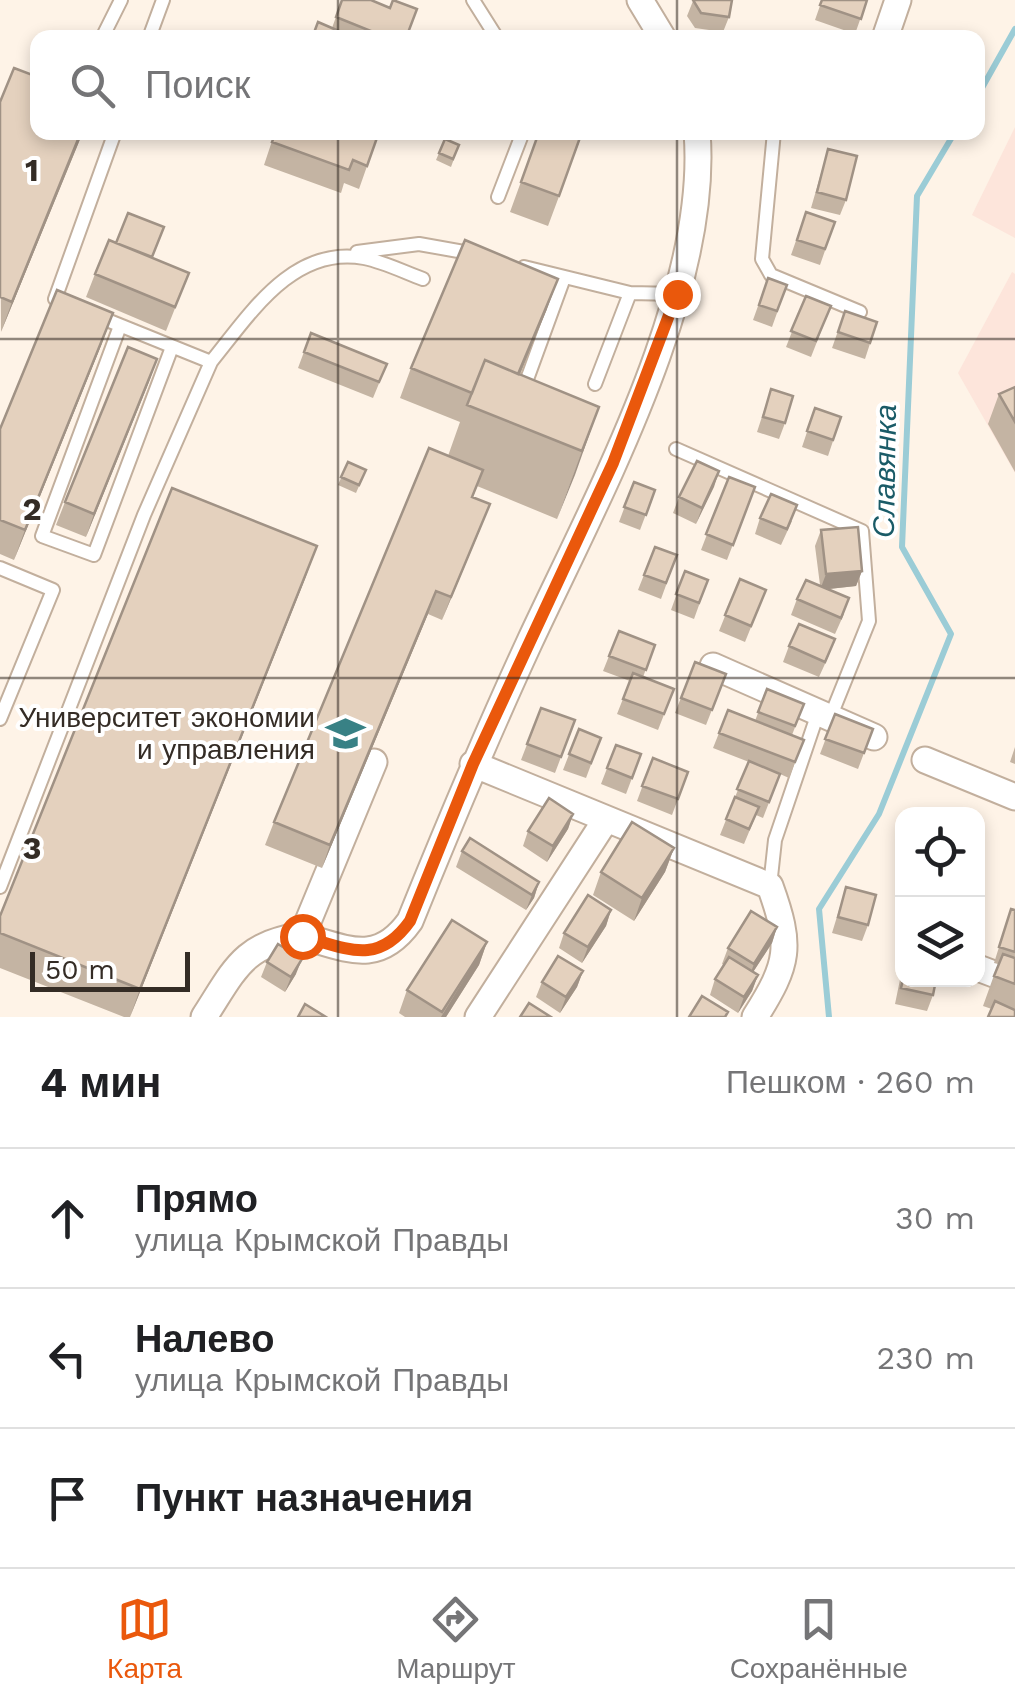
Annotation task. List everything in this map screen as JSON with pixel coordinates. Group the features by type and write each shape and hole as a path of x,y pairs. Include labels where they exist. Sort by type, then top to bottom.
{"street":[{"path":"640,0 658,30"},
{"path":"888,30 898,0"},
{"path":"204,1017 242,958 262,943 302,936 346,948 380,951 396,941 410,921 473,764 613,463 677,294 698,211 697,140"},
{"path":"713,666 874,737"},
{"path":"925,760 1015,796"},
{"path":"302,936 374,762"},
{"path":"473,764 770,886 784,924 782,973 755,1017"},
{"path":"478,1017 605,821"},
{"path":"985,971 1015,982"}],"lane":[{"path":"106,30 121,0"},
{"path":"152,30 163,0"},
{"path":"474,0 492,30"},
{"path":"71,306 54,299 111,140"},
{"path":"498,197 521,140"},
{"path":"773,140 762,259 771,275 860,312"},
{"path":"0,887 144,516 211,362 262,298 305,265 334,255 419,244 488,258"},
{"path":"334,255 367,258 423,279"},
{"path":"507,263 630,293 677,294"},
{"path":"518,404 564,278"},
{"path":"595,384 630,293"},
{"path":"87,312 211,362"},
{"path":"120,326 42,536 94,555 172,346"},
{"path":"676,449 862,531 869,621 824,715 775,840 770,886"},
{"path":"0,568 52,590 0,718"}],"shaded area":[{"path":"1015,127 1015,238 972,215"},
{"path":"1012,272 1015,274 1015,473 958,373"}],"building":[{"path":"342,0 371,0 390,8 393,0 417,9 409,30 368,30 336,17"},
{"path":"693,0 732,0 729,17 701,13"},
{"path":"822,0 867,0 861,19 820,5"},
{"path":"318,22 336,30 315,30"},
{"path":"14,68 30,74 30,140 78,140 12,302 0,297 0,102"},
{"path":"376,140 367,166 353,160 349,170 272,142"},
{"path":"445,140 459,145 453,159 439,153"},
{"path":"536,140 579,140 559,196 521,182"},
{"path":"828,149 857,156 846,200 817,192"},
{"path":"806,212 835,222 825,249 797,240"},
{"path":"128,213 164,227 152,257 116,243"},
{"path":"109,240 189,273 175,307 95,274"},
{"path":"465,240 558,279 518,374 485,360 472,393 411,368"},
{"path":"768,278 787,285 777,311 759,305"},
{"path":"57,290 113,313 25,530 0,520 0,429"},
{"path":"806,296 831,306 816,341 791,331"},
{"path":"845,311 877,322 870,343 838,332"},
{"path":"311,333 387,364 379,382 304,352"},
{"path":"128,347 157,359 94,514 65,502"},
{"path":"485,360 599,407 582,451 467,405"},
{"path":"1015,387 1015,422 999,394"},
{"path":"771,389 793,396 785,423 763,417"},
{"path":"815,408 841,417 833,440 807,431"},
{"name":"Университет экономии и управления","path":"429,448 483,470 472,497 490,504 451,597 436,591 330,845 274,822"},
{"path":"697,461 719,471 702,508 679,497"},
{"path":"348,462 366,470 359,485 341,477"},
{"path":"729,477 755,487 733,545 706,534"},
{"path":"634,482 655,490 646,515 624,507"},
{"path":"172,488 317,546 140,989 0,933 0,916"},
{"path":"771,494 797,505 787,529 760,518"},
{"path":"858,527 862,571 826,574 821,530"},
{"path":"655,547 677,555 666,583 644,575"},
{"path":"685,571 708,580 699,603 676,594"},
{"path":"740,579 766,590 751,626 725,615"},
{"path":"806,580 849,598 841,618 797,599"},
{"path":"799,624 835,639 825,662 789,646"},
{"path":"619,631 655,645 646,670 609,656"},
{"path":"695,662 726,674 712,710 681,698"},
{"path":"633,673 674,689 664,714 623,699"},
{"path":"767,689 804,704 795,726 758,712"},
{"path":"541,708 575,720 561,757 527,744"},
{"path":"728,710 804,740 795,762 719,733"},
{"path":"835,714 873,729 864,753 825,739"},
{"path":"579,729 601,738 591,763 569,754"},
{"path":"616,745 641,754 632,778 607,768"},
{"path":"653,758 688,772 678,799 642,786"},
{"path":"749,761 780,774 769,802 737,789"},
{"path":"735,797 759,807 749,829 726,819"},
{"path":"549,798 573,814 553,846 528,831"},
{"path":"632,822 674,848 642,898 601,872"},
{"path":"470,838 539,882 532,895 462,851"},
{"path":"846,887 876,895 868,925 838,917"},
{"path":"588,895 611,910 588,947 564,933"},
{"path":"1011,909 1015,910 1015,952 999,947"},
{"path":"751,911 777,927 754,964 728,948"},
{"path":"452,920 487,942 442,1012 407,990"},
{"path":"278,944 302,959 291,977 267,962"},
{"path":"1003,954 1015,958 1015,984 994,976"},
{"path":"558,956 583,971 566,997 542,982"},
{"path":"729,957 758,975 744,997 715,979"},
{"path":"901,987 935,987 933,995"},
{"path":"702,996 728,1012 725,1017 689,1017"},
{"path":"995,1001 1015,1010 1015,1017 988,1017"},
{"path":"529,1003 551,1017 520,1017"},
{"path":"305,1004 326,1017 298,1017"}],"waterway":[{"name":"Славянка","path":"985,83 1015,29"},
{"name":"Славянка","path":"829,1017 819,909 879,814 951,634 902,547 917,196 950,140"}],"place":[{"name":"Университет экономии и управления","path":"345,733"}],"route":[{"path":"302,936 346,948 380,951 396,941 410,921 473,764 613,463 677,294"}]}
